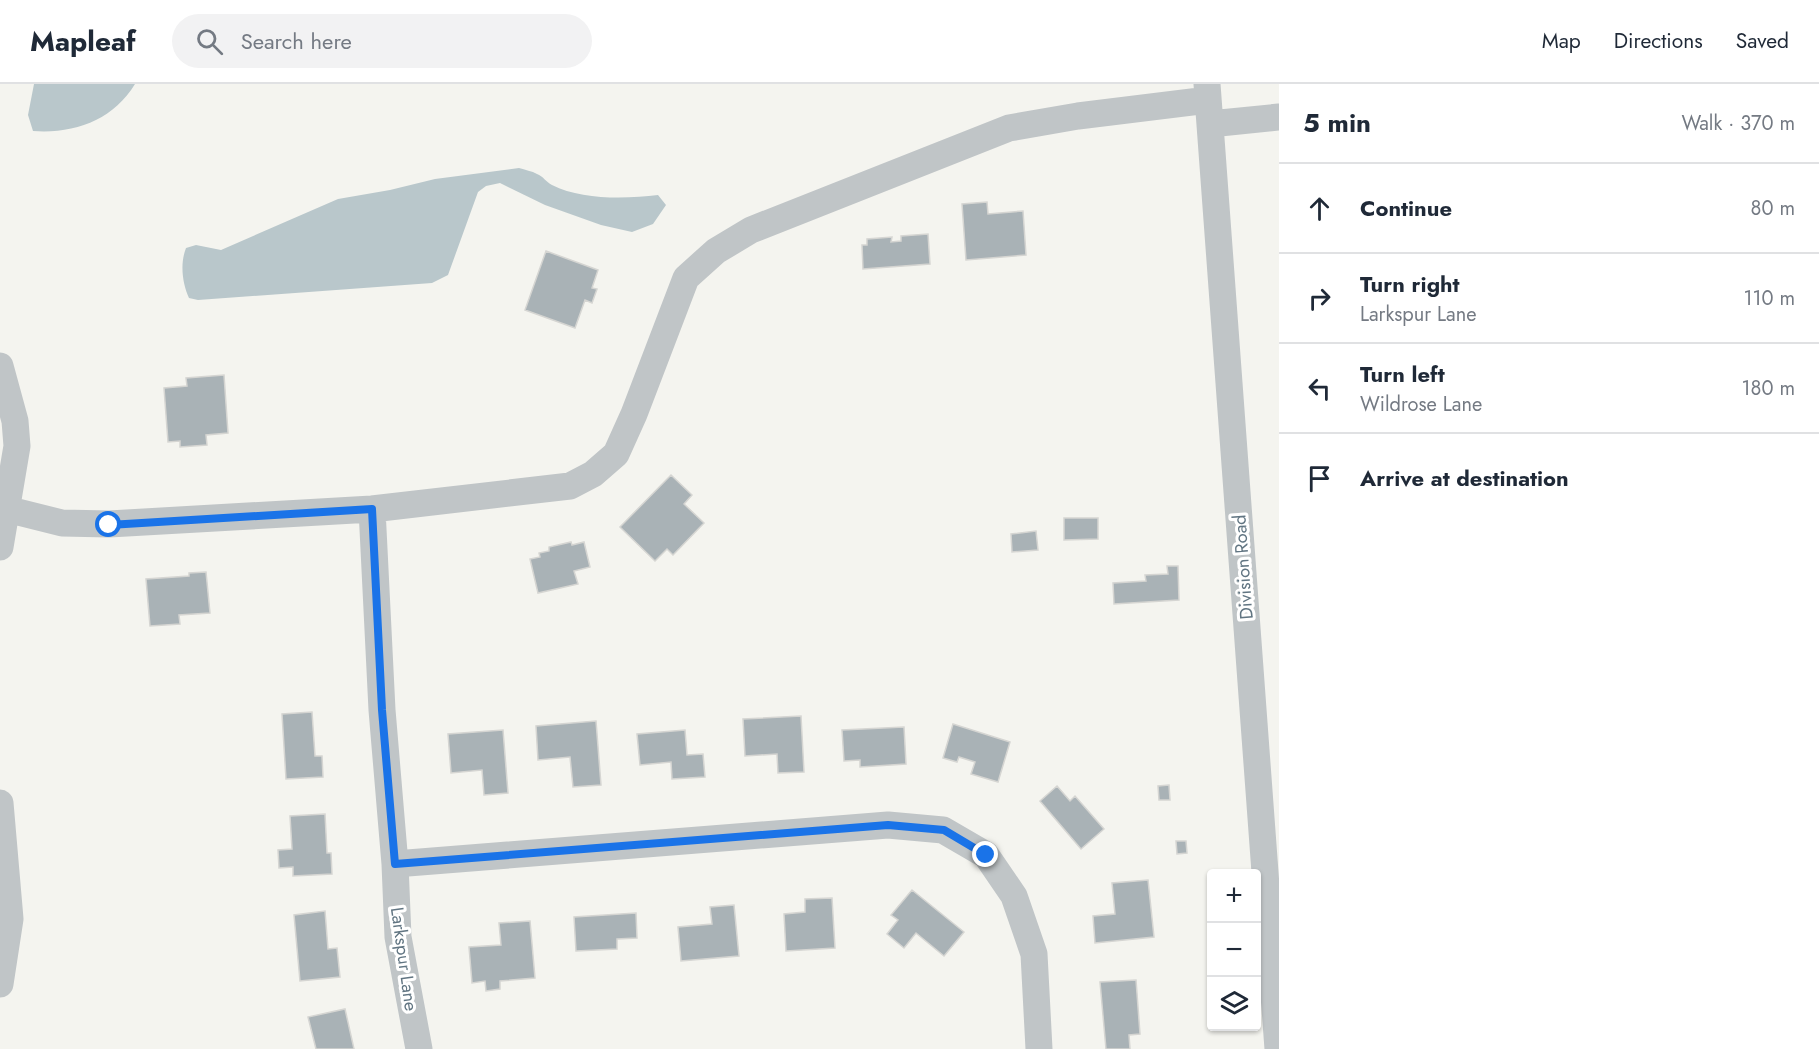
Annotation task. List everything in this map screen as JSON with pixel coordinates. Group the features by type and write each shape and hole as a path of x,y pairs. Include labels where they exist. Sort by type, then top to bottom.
{"street":[{"path":"6,510 62,523 109,525 372,509 570,486 593,474 616,454 634,414 686,278 716,251 751,230 1009,128 1208,103 1279,117"},
{"name":"Division Road","path":"1208,103 1278,1049"},
{"path":"0,366 15,421 17,446 0,547"},
{"name":"Larkspur Lane","path":"372,509 382,710 395,864 398,937 419,1049"},
{"path":"0,803 10,919 0,984"},
{"path":"395,864 888,825 944,830 986,855 1014,896 1034,954 1039,1049"}],"shaded area":[{"path":"34,84 135,84 116,107 92,122 64,130 33,131 28,115"},
{"path":"519,168 533,172 564,190 590,196 618,198 658,195 666,205 653,224 632,232 601,225 545,205 500,183 486,186 478,192 448,275 432,283 198,300 189,298 183,280 182,266 186,248 196,245 221,250 338,199 435,179"}],"building":[{"path":"987,202 988,214 1023,211 1026,255 966,260 962,204"},
{"path":"928,234 930,264 863,269 862,245 867,245 867,239 892,237 891,242 901,241 901,236"},
{"path":"546,251 598,270 592,288 597,289 592,303 585,300 575,328 525,310"},
{"path":"224,375 228,433 206,435 207,445 180,447 180,441 168,442 164,388 187,386 186,378"},
{"path":"671,475 692,495 684,504 704,523 673,555 667,549 655,561 620,527"},
{"path":"1064,518 1098,518 1098,539 1064,540"},
{"path":"1036,531 1038,550 1012,552 1011,534"},
{"path":"571,542 572,545 584,542 590,567 574,571 578,584 538,593 530,559 540,557 539,553 549,551 549,547"},
{"path":"1167,566 1178,566 1179,600 1114,604 1113,583 1146,581 1145,575 1168,574"},
{"path":"206,572 210,613 179,615 180,624 150,626 146,579 189,576 189,573"},
{"path":"312,712 315,756 322,756 323,777 286,779 282,714"},
{"path":"801,716 804,772 778,773 777,754 745,756 743,719"},
{"path":"596,721 601,785 573,787 570,757 538,760 536,726"},
{"path":"953,724 1010,742 998,782 971,774 975,762 959,757 957,762 943,758"},
{"path":"904,727 906,764 860,767 860,760 844,761 842,730"},
{"path":"503,730 508,793 484,795 482,770 451,773 448,734"},
{"path":"685,730 687,755 703,754 705,777 672,779 671,762 640,765 637,734"},
{"path":"1169,785 1170,800 1159,800 1158,786"},
{"path":"1057,786 1070,801 1075,796 1104,829 1081,849 1040,801"},
{"path":"325,814 327,853 331,853 332,874 293,876 293,867 279,868 278,850 292,849 290,816"},
{"path":"1176,841 1186,841 1187,853 1177,854"},
{"path":"1148,880 1154,937 1095,943 1093,916 1115,914 1112,883"},
{"path":"912,890 964,932 944,956 916,933 904,948 887,934 898,920 891,915"},
{"path":"832,898 835,948 786,951 784,914 805,912 805,899"},
{"path":"734,905 739,956 681,961 678,927 712,924 710,907"},
{"path":"325,911 328,949 337,948 340,977 300,981 294,915"},
{"path":"636,913 637,938 617,939 617,949 576,951 574,917"},
{"path":"530,921 535,978 500,981 500,989 486,991 485,981 472,983 469,947 501,945 499,923"},
{"path":"1136,980 1140,1034 1129,1035 1130,1049 1106,1049 1100,982"},
{"path":"345,1009 354,1049 316,1049 308,1017"}],"route":[{"path":"109,525 372,509 382,710 395,864 888,825 944,830 986,855"}]}
